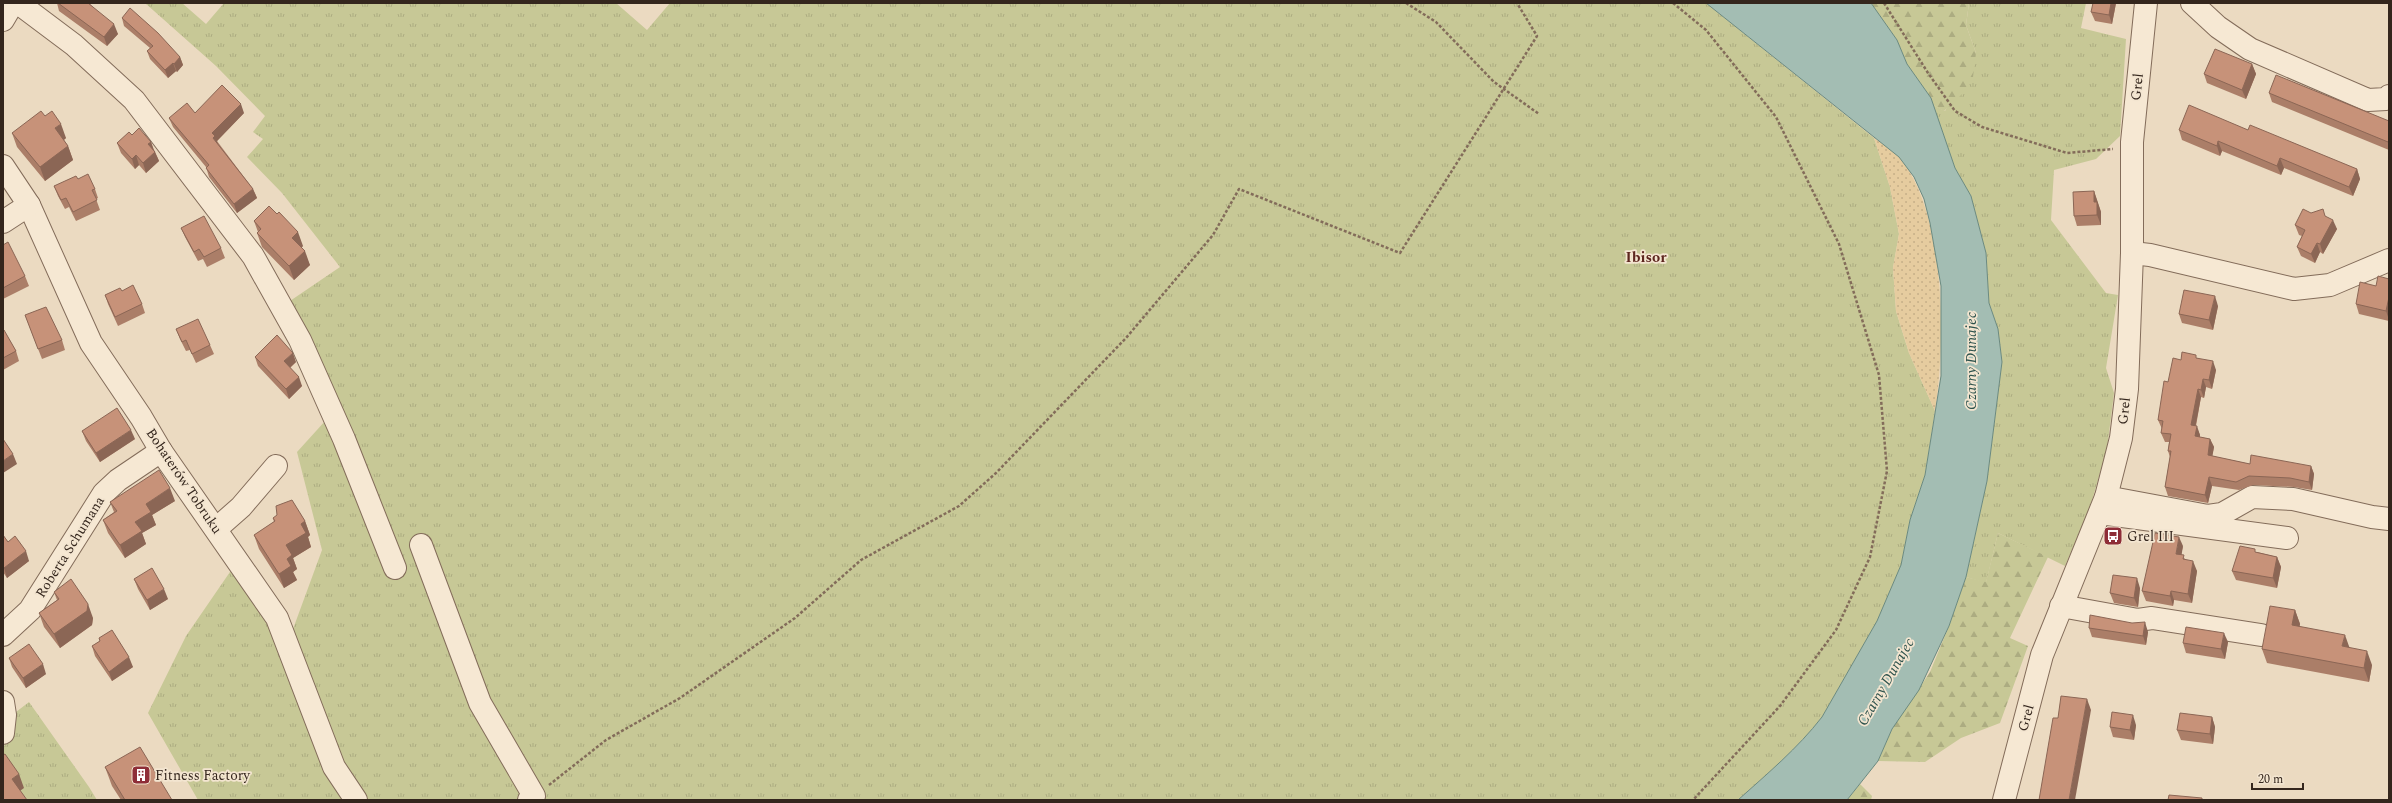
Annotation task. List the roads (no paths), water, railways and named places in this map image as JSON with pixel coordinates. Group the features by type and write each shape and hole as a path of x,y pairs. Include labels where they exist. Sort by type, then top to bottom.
{"street":[{"path":"3,20 13,3"},
{"path":"18,3 74,45 134,100 252,256 300,340 344,439 395,568"},
{"name":"Grel","path":"2004,800 2042,655 2103,505 2122,438 2127,389 2132,253 2132,142 2146,3"},
{"path":"2178,3 2184,3"},
{"path":"2192,3 2218,27 2250,49 2368,100 2386,99 2389,96"},
{"name":"Bohaterów Tobruku","path":"3,166 29,205 91,343 141,417 161,451 277,618 334,767 356,800"},
{"path":"3,222 29,205"},
{"path":"2132,253 2150,255 2294,289 2330,285 2389,260"},
{"name":"Roberta Schumana","path":"3,635 30,610 104,493 118,480 161,451"},
{"path":"216,529 241,507 276,466"},
{"path":"2103,505 2208,516 2222,514 2252,497 2293,499 2372,517 2389,519"},
{"path":"2103,505 2287,538"},
{"path":"421,545 480,703 531,798"},
{"path":"2061,606 2138,620 2152,618 2261,635"},
{"path":"3,702 5,715 3,733"}],"water":[{"name":"Czarny Dunajec","path":"1706,3 1871,3 1897,40 1907,64 1931,98 1955,168 1971,196 1986,253 1989,303 1998,329 2002,362 1987,481 1966,577 1949,626 1919,690 1892,729 1878,761 1847,800 1738,800 1793,750 1822,717 1877,621 1901,565 1910,520 1925,475 1941,376 1941,286 1930,223 1924,199 1914,177 1899,157"}],"place":[{"name":"Grel III","path":"2113,536"},
{"name":"Fitness Factory","path":"141,775"}],"district":[{"name":"Ibisor","path":"1646,257"}]}
